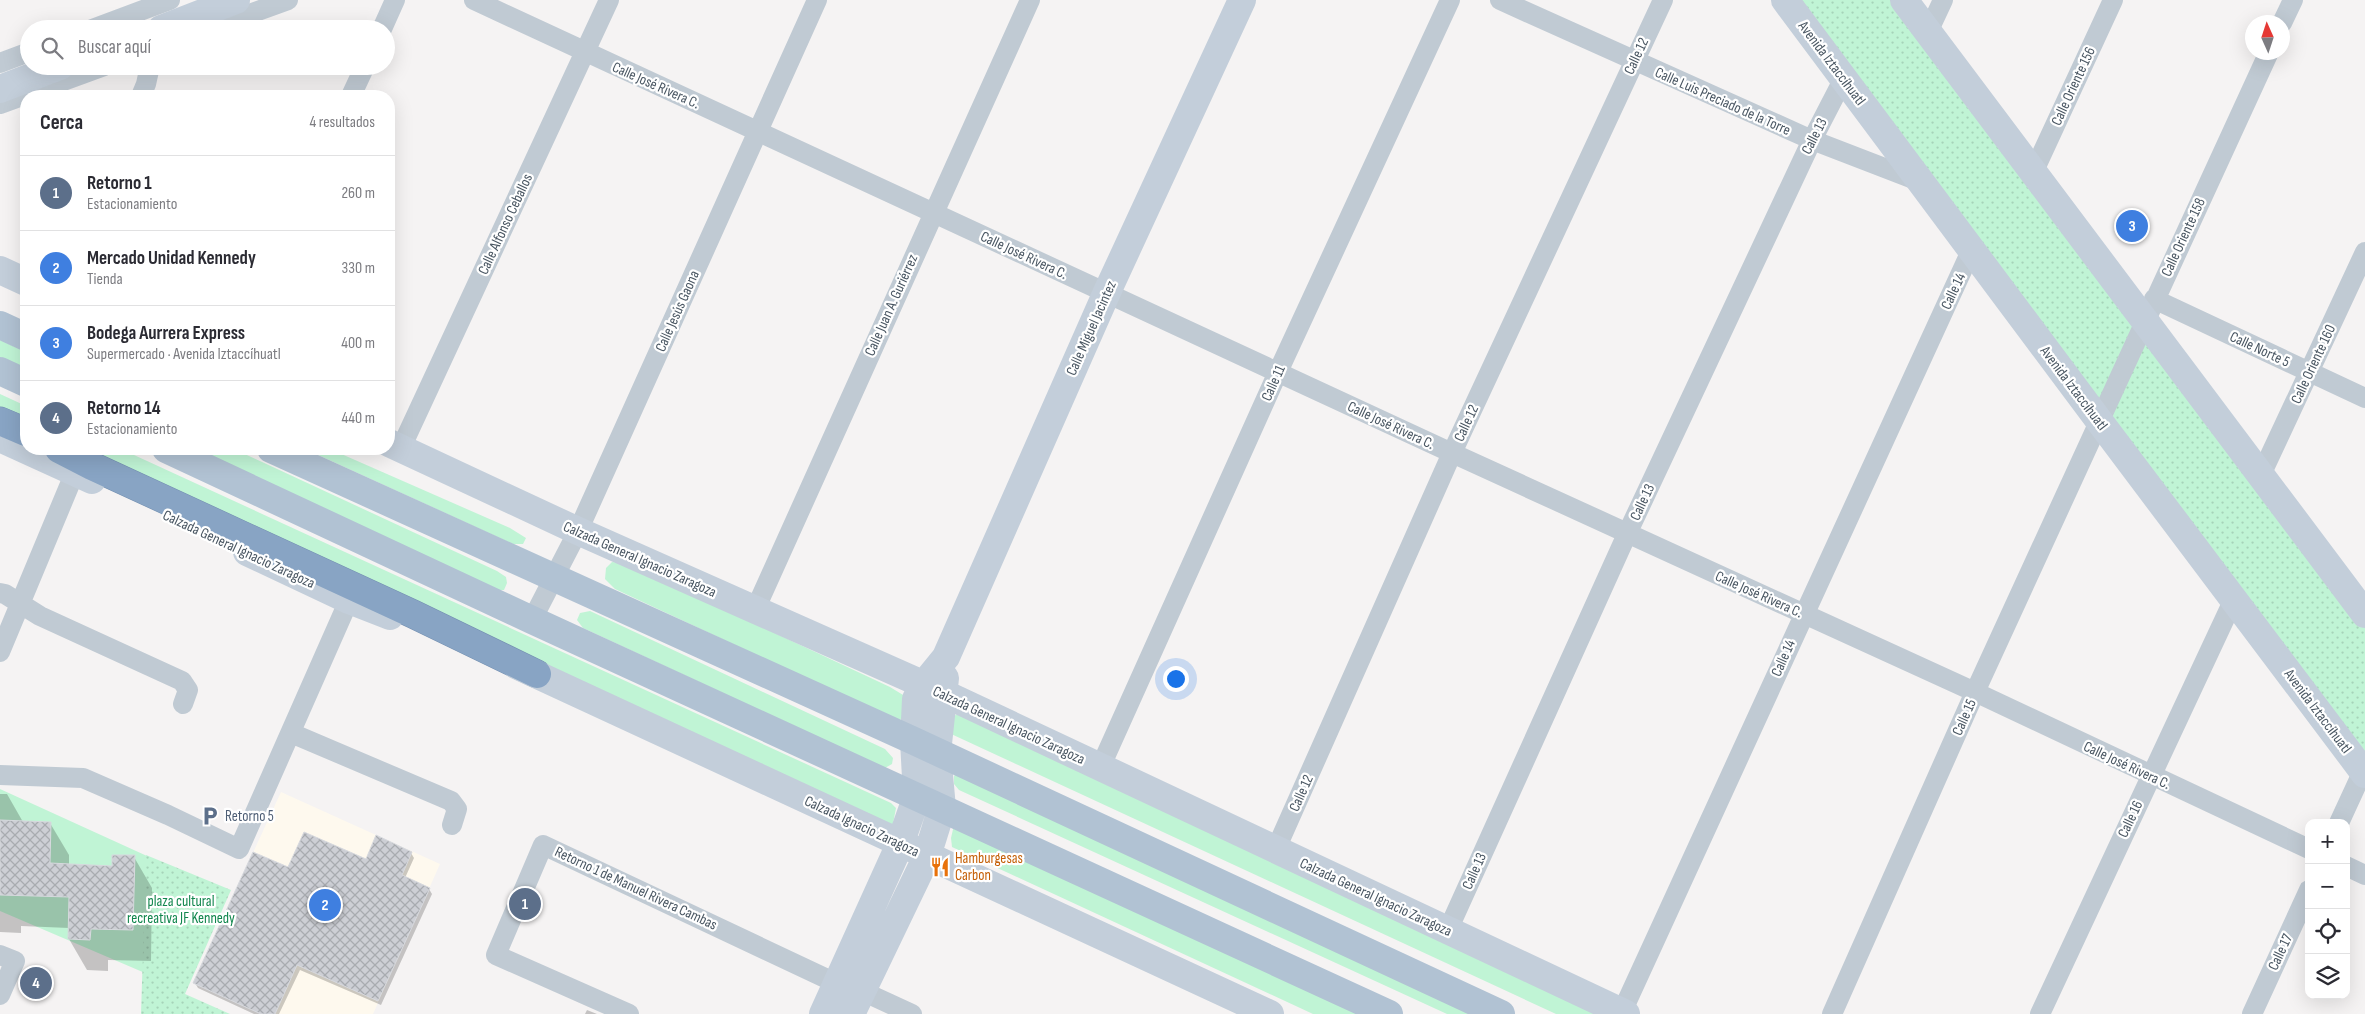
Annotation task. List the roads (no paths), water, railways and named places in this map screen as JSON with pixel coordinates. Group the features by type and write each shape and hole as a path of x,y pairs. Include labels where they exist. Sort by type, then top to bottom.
{"highway":[{"path":"0,421 20,429"},
{"path":"66,455 84,469 414,614 537,674"}],"main road":[{"path":"184,20 236,0"},
{"name":"Calle Miguel Jacintez","path":"934,689 1107,292 1242,0"},
{"name":"Avenida Iztaccíhuatl","path":"1785,0 1971,251 2364,772"},
{"path":"1904,0 2033,173 2150,309 2260,477 2365,614"},
{"path":"0,89 24,75"},
{"path":"0,270 20,279"},
{"path":"0,325 20,334"},
{"path":"0,371 20,380"},
{"name":"Calzada General Ignacio Zaragoza","path":"0,438 20,445"},
{"name":"Calzada General Ignacio Zaragoza","path":"395,446 578,531 934,689 1624,1013"},
{"name":"Calzada General Ignacio Zaragoza","path":"46,455 84,469 349,600 537,674"},
{"path":"179,455 532,620 1389,1014"},
{"path":"284,455 926,747 1501,1014"},
{"name":"Calzada Ignacio Zaragoza","path":"537,674 1270,1014"},
{"path":"851,996 917,796 934,689"},
{"path":"823,1014 851,996 927,856 942,808 926,747"}],"street":[{"path":"116,20 170,0"},
{"path":"233,20 288,0"},
{"path":"386,20 395,0"},
{"name":"Calle José Rivera C.","path":"474,0 1627,534 1975,692 2150,776 2305,847"},
{"name":"Calle Alfonso Ceballos","path":"395,446 609,0"},
{"name":"Calle Jesús Gaona","path":"532,620 578,531 818,0"},
{"name":"Calle Juan A. Guriérrez","path":"754,610 1030,0"},
{"name":"Calle 11","path":"1100,768 1278,372 1450,0"},
{"name":"Calle Luis Preciado de la Torre","path":"1500,0 1812,140 1921,182"},
{"name":"Calle 12","path":"1276,849 1452,453 1663,0"},
{"path":"1928,32 1943,0"},
{"name":"Calle Oriente 156","path":"2033,173 2113,0"},
{"path":"2286,15 2293,0"},
{"name":"Calle Oriente 158","path":"2100,422 2265,60"},
{"path":"0,62 20,62"},
{"path":"38,90 79,75"},
{"path":"144,90 148,75"},
{"path":"355,90 361,75"},
{"name":"Calle 13","path":"1448,930 1627,534 1812,140 1844,78"},
{"path":"0,104 20,97"},
{"name":"Calle 14","path":"1624,1013 1804,614 1971,251"},
{"name":"Calle Oriente 160","path":"2260,477 2365,252"},
{"name":"Calle Norte 5","path":"2150,309 2310,372 2365,398"},
{"name":"Calle 15","path":"1832,1014 1975,692 2100,422"},
{"path":"0,652 84,469"},
{"path":"0,593 40,616 182,681 188,690 183,704"},
{"name":"Calle 16","path":"2040,1014 2234,598"},
{"path":"0,775 82,778 168,815 238,849 349,600"},
{"path":"291,733 451,800 457,809 452,825"},
{"path":"2342,819 2364,772"},
{"name":"Retorno 1 de Manuel Rivera Cambas","path":"629,1014 496,956 544,845 851,996"},
{"path":"2350,868 2365,874"},
{"name":"Calle 17","path":"2252,1014 2305,899"},
{"path":"0,954 15,961 0,995"},
{"path":"851,996 912,1014"}],"place":[{"name":"Bodega Aurrera Express","path":"2132,226"},
{"name":"Retorno 5","path":"210,816"},
{"name":"Hamburgesas Carbon","path":"940,867"},
{"name":"Retorno 1","path":"525,904"},
{"name":"Mercado Unidad Kennedy","path":"325,905"},
{"name":"Retorno 14","path":"36,983"}],"park label":[{"name":"plaza cultural recreativa JF Kennedy","path":"181,910"}]}
